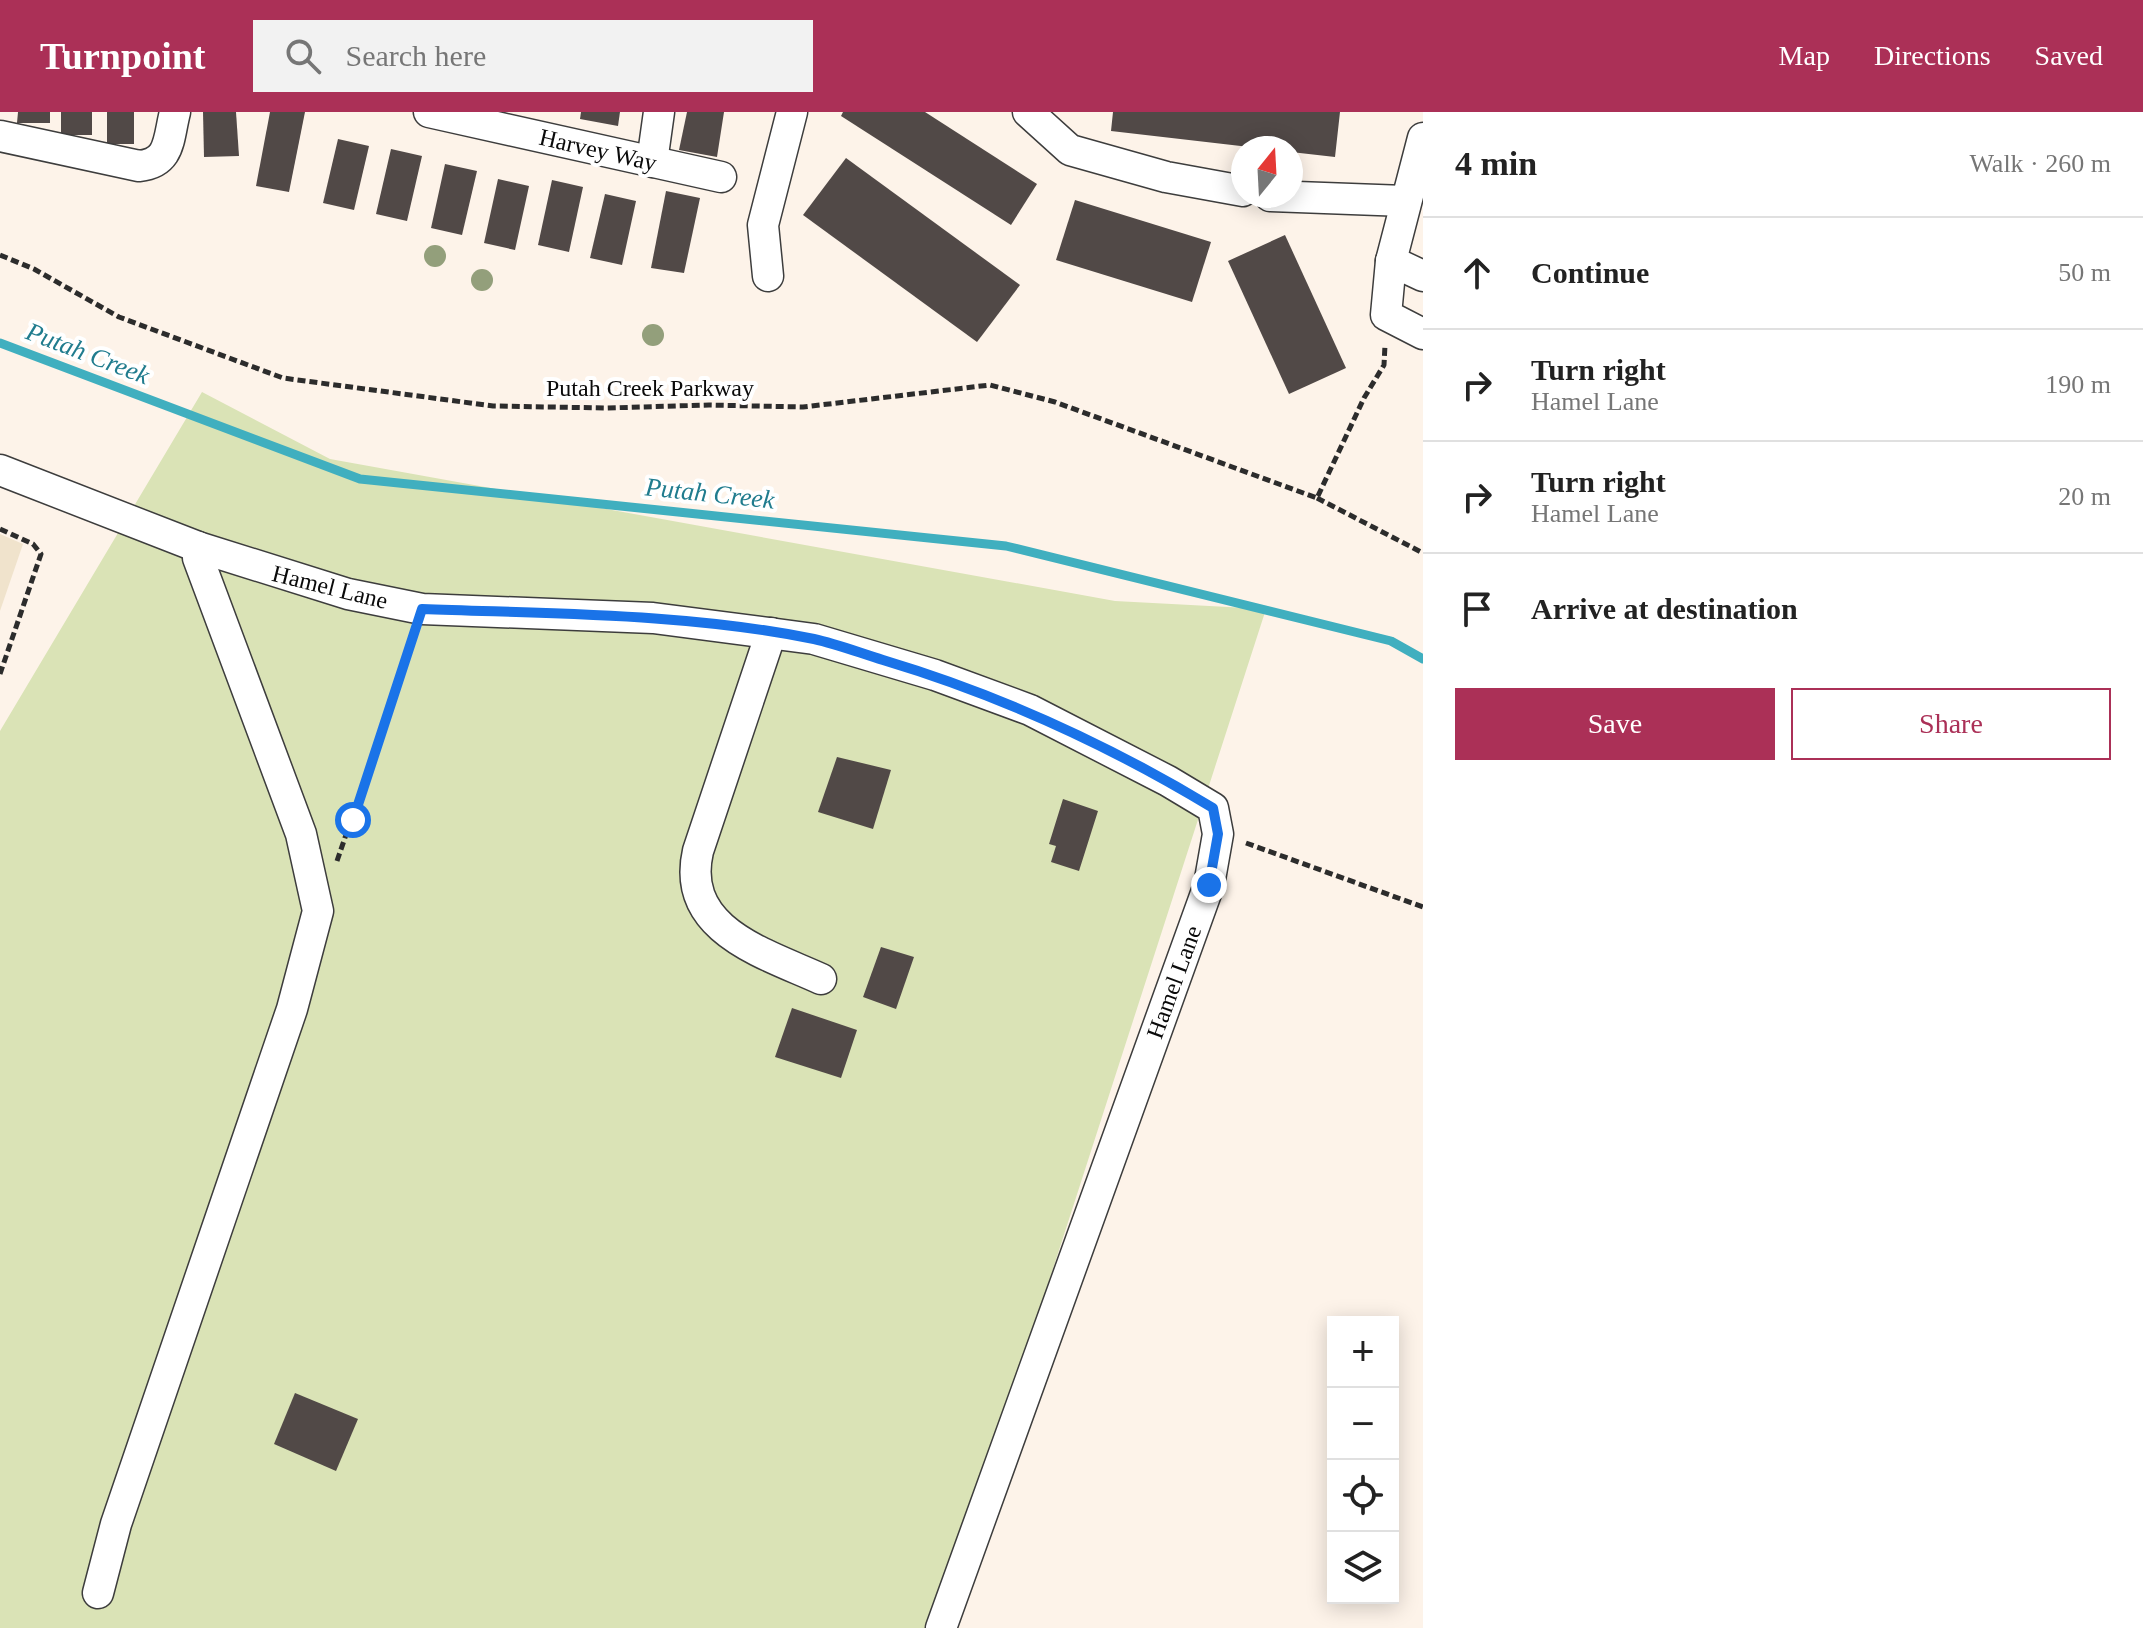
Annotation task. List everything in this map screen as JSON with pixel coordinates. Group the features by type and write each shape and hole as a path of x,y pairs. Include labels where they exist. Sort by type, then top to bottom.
{"street":[{"path":"0,136 139,166 155,164 163,157 175,112"},
{"name":"Harvey Way","path":"429,112 721,177"},
{"path":"652,162 659,112"},
{"path":"768,276 763,225 792,112"},
{"path":"1028,112 1070,150 1166,177 1231,189"},
{"path":"1423,138 1419,168 1405,201 1391,261 1386,315 1423,334"},
{"path":"1303,197 1405,201"},
{"path":"1391,261 1423,276"},
{"name":"Hamel Lane","path":"0,470 276,574 422,609 653,618 771,633 829,644 935,675 1030,710 1168,781 1213,808 1218,834 1204,900 941,1628"},
{"path":"98,1593 116,1524 292,1009 318,911 301,834 198,558 198,547"},
{"path":"771,633 698,851 695,886 701,907 740,943 821,979"}],"path":[{"name":"Putah Creek Parkway","path":"0,255 34,269 119,317 283,378 493,406 607,408 803,407 990,385 1055,402 1317,498 1364,398 1384,365 1386,315"},
{"name":"Putah Creek Parkway","path":"1309,494 1423,553"},
{"path":"0,529 33,544 41,554 0,674"},
{"path":"318,911 353,820 422,609"},
{"path":"1218,834 1423,907"}],"shaded area":[{"path":"0,534 23,544 0,611"}],"green space":[{"path":"202,392 330,459 1115,601 1266,609 937,1628 0,1628 0,731"}],"building":[{"path":"18,112 50,112 50,123 17,123"},
{"path":"61,112 92,112 92,135 61,135"},
{"path":"107,112 134,112 134,144 107,144"},
{"path":"203,112 236,112 239,156 204,157"},
{"path":"270,112 305,112 289,192 256,186"},
{"path":"581,112 620,112 618,126 580,119"},
{"path":"687,112 724,112 717,157 679,150"},
{"path":"843,112 925,112 1037,184 1011,225 841,116"},
{"path":"1113,112 1340,112 1335,157 1303,153 1303,136 1231,136 1231,145 1111,131"},
{"path":"338,139 369,146 354,210 323,203"},
{"path":"391,149 422,156 407,221 376,214"},
{"path":"846,158 1020,285 977,342 803,215"},
{"path":"445,164 477,171 462,235 431,228"},
{"path":"498,179 529,186 515,250 484,243"},
{"path":"552,180 583,187 569,252 538,245"},
{"path":"666,191 700,198 684,273 651,268"},
{"path":"605,194 636,201 622,265 590,258"},
{"path":"1075,200 1211,242 1192,302 1056,260"},
{"path":"1285,235 1346,368 1289,394 1228,261"},
{"path":"837,757 891,770 873,829 818,812"},
{"path":"1063,799 1098,811 1079,871 1051,862 1056,846 1049,844"},
{"path":"881,947 914,957 896,1009 863,997"},
{"path":"792,1008 857,1030 841,1078 775,1057"},
{"path":"295,1393 358,1419 336,1471 274,1444"}],"waterway":[{"name":"Putah Creek","path":"0,343 360,479 1006,546 1391,641 1423,659"}],"route":[{"path":"353,820 422,609 653,618 814,639 935,675 1030,710 1168,781 1213,808 1218,834 1209,885"}]}
